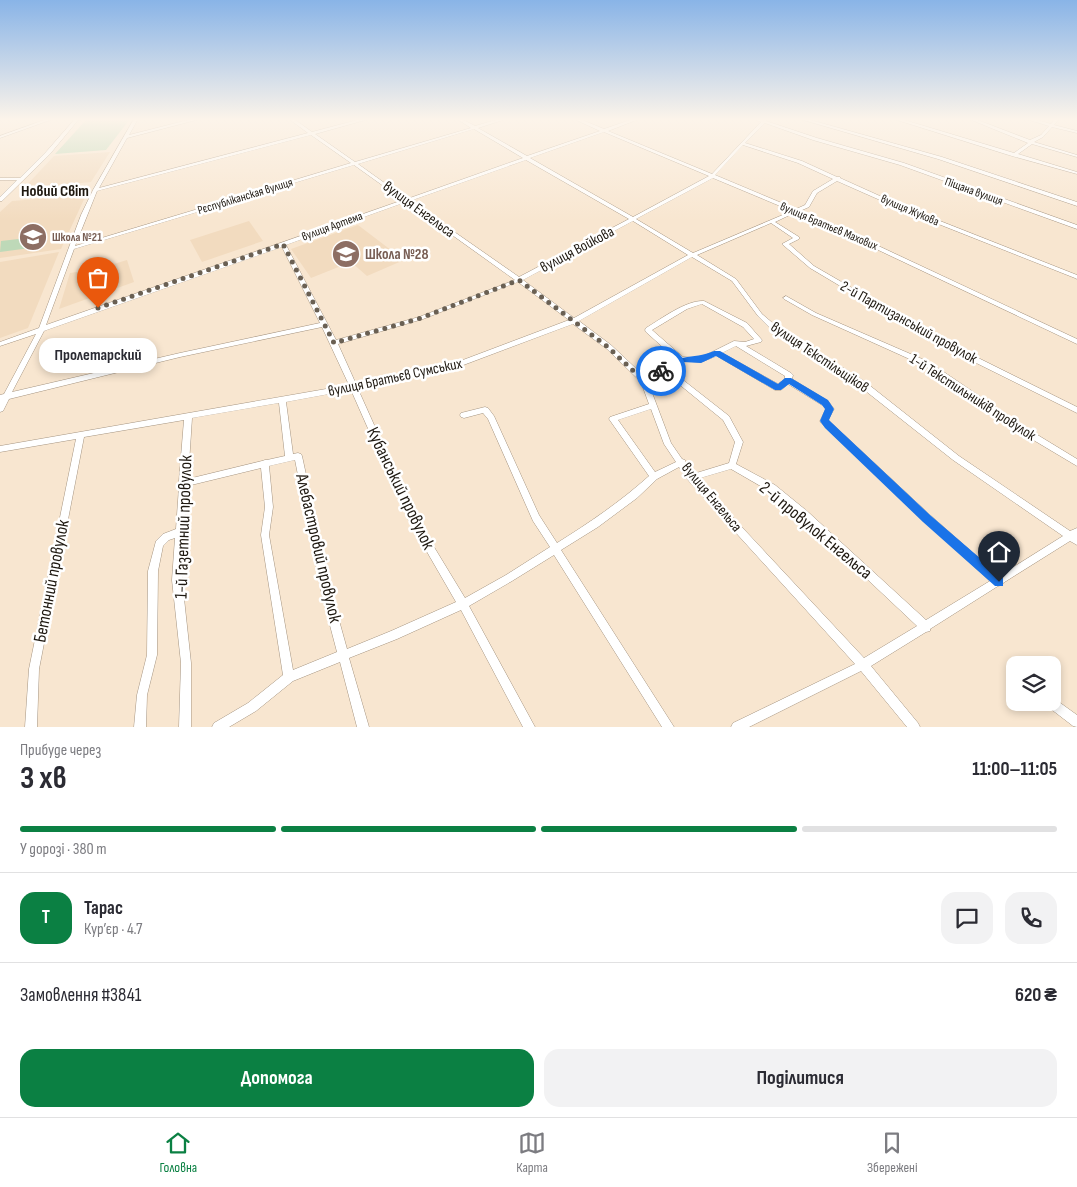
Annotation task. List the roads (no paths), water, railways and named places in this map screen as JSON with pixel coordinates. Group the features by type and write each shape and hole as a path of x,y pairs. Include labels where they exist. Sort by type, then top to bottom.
{"street":[{"path":"1,198 22,180 46,153"},
{"path":"0,409 42,328 84,215 95,190 116,153"},
{"path":"95,190 239,153"},
{"name":"вулиця Енгельса","path":"340,153 574,321 608,347 644,381 668,444 682,462 691,478 864,665 914,727"},
{"name":"Рєспубліканская вулиця","path":"73,248 393,153"},
{"name":"вулиця Тєкстільщіков","path":"517,153 633,219 734,280 760,314 773,327 861,382 956,458 1075,536"},
{"name":"вулиця Артема","path":"0,344 541,153"},
{"name":"вулиця Братьєв Махових","path":"657,153 864,241 1077,342"},
{"name":"вулиця Войкова","path":"334,343 421,318 519,280 712,176 735,153"},
{"name":"вулиця Жукова","path":"772,153 800,162 900,207 1077,277"},
{"name":"Піщана вулиця","path":"867,153 1077,228"},
{"path":"922,153 1077,204"},
{"path":"1007,153 1077,173"},
{"name":"вулиця Братьєв Сумських","path":"0,449 353,387 456,365 574,321 692,255 807,206 815,192 838,178"},
{"path":"0,179 22,180"},
{"name":"2-й Партизанський провулок","path":"772,222 797,238 786,244 812,268 938,340 1077,410"},
{"name":"Кубанський провулок","path":"283,244 334,343 411,516 463,604 529,727"},
{"name":"1-й Текстильників провулок","path":"786,298 814,314 927,364 1028,433 1077,463"},
{"path":"644,381 681,359 701,360 736,343 745,344 759,340 745,325 702,302 685,308 648,330 681,359"},
{"path":"0,398 180,355 325,324"},
{"path":"717,353 778,388 788,380 789,375 736,343"},
{"path":"664,369 726,418 738,442 732,465 691,478"},
{"path":"788,380 825,403 830,409 824,421 828,426 999,582"},
{"path":"282,400 289,457"},
{"path":"653,406 613,419 654,477"},
{"path":"464,415 485,410 491,418 511,457 528,503 668,727"},
{"name":"1-й Газетний провулок","path":"186,727 186,663 177,580 188,416"},
{"name":"Бетонний провулок","path":"31,727 34,669 80,436"},
{"name":"Алебастровий провулок","path":"182,484 298,456 326,595 345,656 363,727"},
{"path":"218,727 252,707 289,677 345,656 463,604 558,549 634,496 654,477 682,462"},
{"path":"265,463 269,507 265,534 289,677"},
{"name":"2-й провулок Енгельса","path":"732,465 772,488 926,627"},
{"path":"140,727 142,695 152,655 153,571 159,544 166,537 180,532"},
{"path":"737,727 864,665 1075,536"},
{"path":"1061,710 1077,722"}],"place":[{"name":"Школа №21","path":"33,237"},
{"name":"Школа №28","path":"346,254"},
{"name":"Пролетарский","path":"98,308"}],"district":[{"name":"Новий Світ","path":"55,190"}]}
